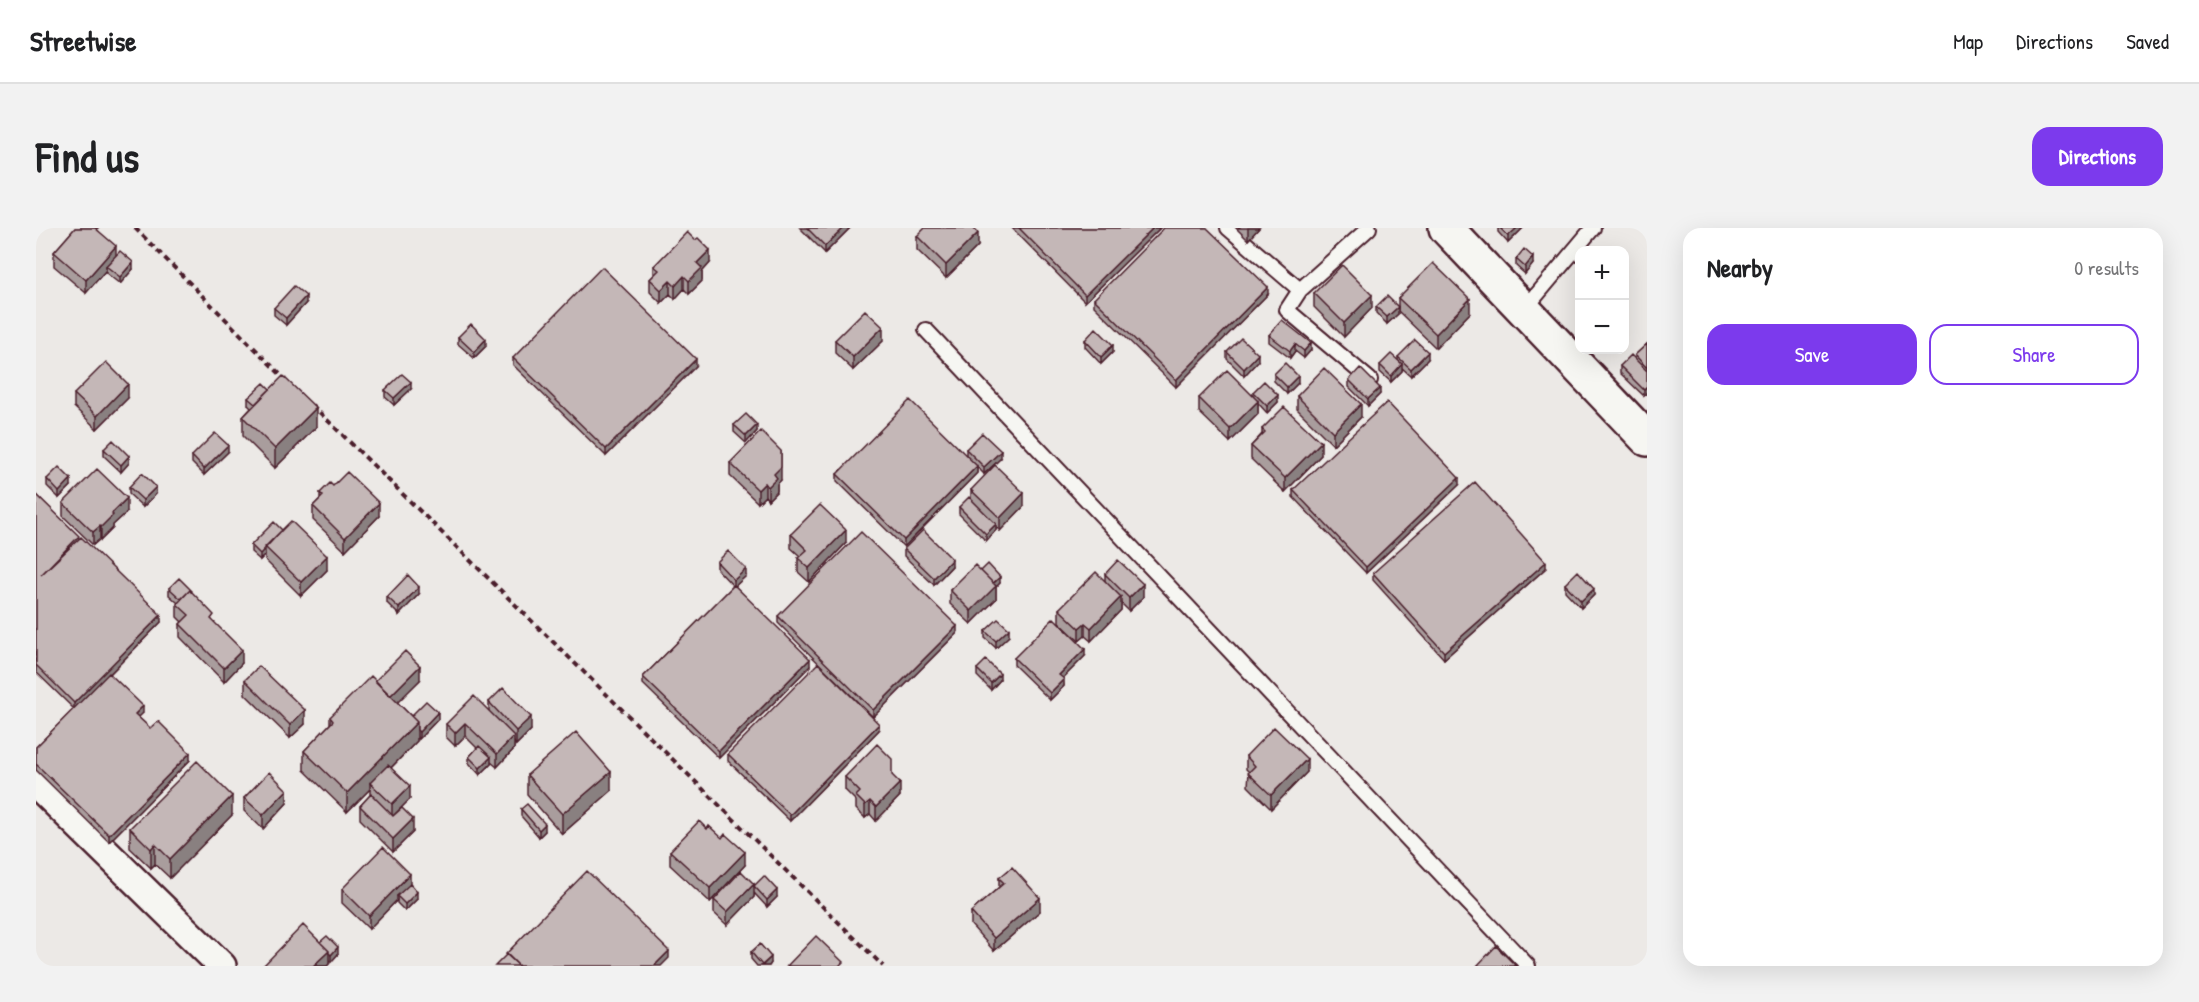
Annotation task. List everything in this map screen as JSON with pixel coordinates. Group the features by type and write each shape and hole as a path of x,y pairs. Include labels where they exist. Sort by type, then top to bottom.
{"main road":[{"path":"1446,228 1647,439"}],"street":[{"path":"36,784 222,966"}],"lane":[{"path":"1228,228 1300,290"},
{"path":"1370,228 1300,290 1287,310 1371,380"},
{"path":"1524,310 1593,228"},
{"path":"926,330 1528,966"}],"path":[{"path":"135,228 289,383"},
{"path":"306,400 883,966"}],"building":[{"path":"75,228 95,228 116,246 86,280 54,252"},
{"path":"807,228 844,228 825,246"},
{"path":"925,228 973,228 978,233 946,265 917,236"},
{"path":"1019,228 1153,228 1085,295"},
{"path":"1164,228 1207,228 1268,287 1176,380 1094,299"},
{"path":"1500,228 1517,228 1508,236"},
{"path":"687,232 695,240 698,238 710,250 697,263 702,268 689,281 684,276 675,286 670,281 661,290 650,279 659,270 654,266"},
{"path":"1524,249 1533,257 1525,267 1516,259"},
{"path":"120,251 133,262 120,277 106,266"},
{"path":"1433,263 1470,299 1436,334 1398,298"},
{"path":"1342,265 1372,295 1344,323 1314,293"},
{"path":"602,267 696,359 606,449 513,358"},
{"path":"294,286 306,296 286,318 274,308"},
{"path":"1387,296 1398,307 1387,317 1376,307"},
{"path":"865,310 883,327 853,357 835,340"},
{"path":"1282,320 1311,343 1304,351 1295,344 1290,351 1269,335"},
{"path":"471,324 486,339 474,352 458,337"},
{"path":"1096,328 1113,345 1101,357 1085,340"},
{"path":"1241,338 1258,354 1244,369 1227,352"},
{"path":"1415,340 1428,352 1411,369 1398,357"},
{"path":"1647,344 1647,368 1635,355"},
{"path":"1391,354 1402,364 1391,376 1380,365"},
{"path":"1631,355 1647,371 1647,387 1644,390 1620,366"},
{"path":"106,362 128,384 97,416 74,394"},
{"path":"1285,363 1298,376 1287,387 1274,374"},
{"path":"1324,368 1361,404 1333,432 1297,396"},
{"path":"1360,368 1380,388 1368,399 1349,380"},
{"path":"1227,370 1258,401 1230,429 1199,398"},
{"path":"402,374 411,382 394,398 385,390"},
{"path":"283,376 316,408 275,449 243,417"},
{"path":"1264,381 1278,395 1267,406 1253,392"},
{"path":"264,383 270,389 255,404 248,398"},
{"path":"910,400 977,466 904,540 837,474"},
{"path":"1387,402 1459,478 1366,567 1293,490"},
{"path":"1284,407 1321,442 1285,478 1251,446 1265,432 1262,429"},
{"path":"746,414 757,425 746,436 734,425"},
{"path":"761,431 781,451 781,467 774,474 777,478 768,487 765,483 758,490 730,463"},
{"path":"215,433 228,445 204,469 192,456"},
{"path":"982,433 1001,451 984,467 966,449"},
{"path":"113,440 129,456 121,465 104,449"},
{"path":"995,465 1024,493 1000,518 971,490"},
{"path":"59,467 71,479 59,492 47,479"},
{"path":"97,469 127,498 101,527 93,532 63,503"},
{"path":"347,472 379,503 345,538 313,506 323,496 320,493 330,483 333,486"},
{"path":"142,473 156,487 143,500 129,487"},
{"path":"1475,482 1546,562 1444,652 1373,573"},
{"path":"36,494 79,536 41,575 81,537 161,615 74,703 36,665"},
{"path":"969,497 996,524 986,534 959,507"},
{"path":"820,505 846,530 809,568 798,558 807,550 791,534"},
{"path":"291,521 327,556 301,582 265,547"},
{"path":"274,522 282,530 260,554 251,545"},
{"path":"923,530 952,559 934,578 904,549"},
{"path":"861,532 957,626 873,710 778,616"},
{"path":"728,551 746,569 734,580 717,562"},
{"path":"1118,560 1143,584 1129,598 1105,574"},
{"path":"988,564 1000,577 993,583 981,571"},
{"path":"975,565 996,586 971,611 950,590"},
{"path":"1578,571 1594,589 1581,601 1565,584"},
{"path":"1096,572 1121,597 1091,628 1085,623 1079,628 1059,609"},
{"path":"408,575 419,587 399,608 387,597"},
{"path":"179,578 192,591 190,590 181,599 169,588"},
{"path":"734,585 810,659 719,751 643,677"},
{"path":"190,590 214,615 211,619 242,650 224,668 180,624 189,615 177,604"},
{"path":"1054,618 1085,649 1059,675 1064,679 1050,693 1014,658"},
{"path":"998,619 1009,629 996,641 985,631"},
{"path":"405,651 420,666 390,696 375,681"},
{"path":"986,660 1000,674 991,683 977,669"},
{"path":"818,663 879,724 790,815 728,754"},
{"path":"259,666 305,710 290,725 245,680"},
{"path":"109,673 143,706 135,714 150,728 158,721 190,753 109,835 36,764 36,747"},
{"path":"371,676 417,722 347,793 304,751 333,721 330,717"},
{"path":"503,688 531,717 516,731 489,702"},
{"path":"474,696 514,736 497,754 465,723 455,733 446,724"},
{"path":"426,701 438,712 419,732 417,722 411,716"},
{"path":"1274,727 1307,759 1271,795 1248,773 1255,766 1246,756"},
{"path":"576,732 611,772 562,814 527,775"},
{"path":"877,744 892,759 892,775 900,783 876,807 870,801 865,805 856,796 860,792 845,777"},
{"path":"479,746 491,757 480,768 469,757"},
{"path":"197,761 232,796 170,859 155,844 151,849 130,828"},
{"path":"388,765 410,786 392,804 370,783"},
{"path":"269,772 287,790 263,815 244,798"},
{"path":"371,794 393,816 402,808 413,819 393,839 360,806"},
{"path":"527,804 545,824 539,830 521,809"},
{"path":"699,821 707,829 709,826 722,838 725,834 745,852 710,888 670,851"},
{"path":"383,847 410,874 369,916 342,889"},
{"path":"1012,867 1040,898 994,938 971,912 1004,883 999,878"},
{"path":"587,871 669,951 654,966 519,966 506,954"},
{"path":"741,871 754,884 727,912 714,900"},
{"path":"764,876 777,890 767,900 754,886"},
{"path":"410,884 417,892 405,904 397,896"},
{"path":"303,925 329,951 313,966 265,966 264,965"},
{"path":"327,936 338,947 331,955 320,942"},
{"path":"816,936 843,962 839,966 787,966"},
{"path":"760,944 771,957 762,965 751,952"},
{"path":"1496,946 1516,966 1477,966"},
{"path":"507,954 519,966 495,966"}]}
